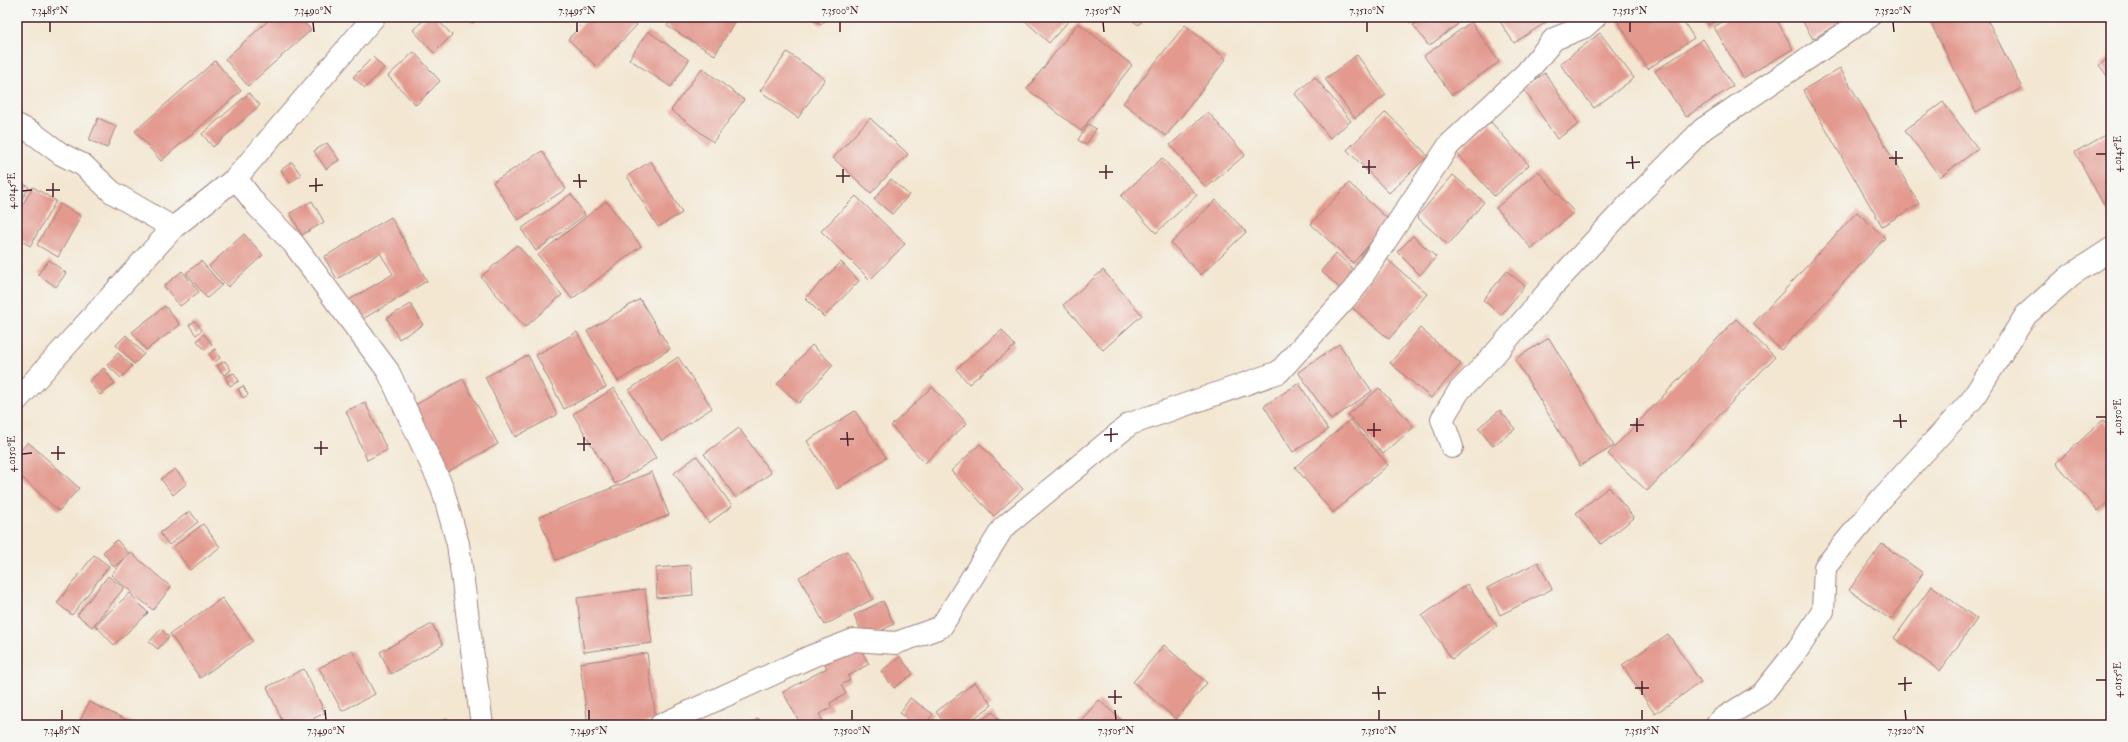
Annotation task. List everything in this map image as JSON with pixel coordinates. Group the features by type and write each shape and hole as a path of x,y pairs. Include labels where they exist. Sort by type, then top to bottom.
{"street":[{"path":"17,400 173,228 236,178 374,17"},
{"path":"661,725 812,656 854,640 896,643 941,627 1003,528 1130,424 1279,372 1354,289 1449,145 1526,73 1554,39 1584,27 1595,17"},
{"path":"1452,448 1442,419 1459,391 1494,355 1551,288 1629,204 1703,129 1869,17"},
{"path":"17,125 33,133 61,154 83,165 112,192 173,228"},
{"path":"236,178 257,206 293,243 388,371 442,487 458,544 482,725"},
{"path":"1716,725 1722,719 1762,694 1798,649 1823,611 1824,567 1881,499 1971,401 2026,316 2071,275 2111,249"}],"building":[{"path":"272,17 299,17 311,30 248,86 225,59"},
{"path":"427,17 435,17 452,35 434,53 413,30"},
{"path":"466,17 478,17 473,23"},
{"path":"590,17 630,17 637,25 597,67 568,39"},
{"path":"672,17 737,17 715,55 667,26"},
{"path":"811,17 828,17 821,25"},
{"path":"1021,17 1072,17 1049,43"},
{"path":"1127,17 1145,17 1139,25"},
{"path":"1406,17 1419,17 1410,23"},
{"path":"1425,17 1453,17 1458,24 1429,46 1413,25"},
{"path":"1497,17 1554,17 1514,43"},
{"path":"1615,17 1681,17 1694,38 1648,69"},
{"path":"1704,17 1722,17 1708,25"},
{"path":"1731,17 1775,17 1793,49 1743,78 1714,27"},
{"path":"1800,17 1849,17 1813,39"},
{"path":"1986,17 2022,88 1976,112 1928,18"},
{"path":"1471,22 1499,62 1452,95 1424,56"},
{"path":"1078,23 1132,65 1081,131 1027,89"},
{"path":"1185,25 1226,59 1166,136 1123,103"},
{"path":"648,31 689,60 671,87 629,59"},
{"path":"1600,33 1634,78 1594,108 1560,64"},
{"path":"1703,39 1733,86 1686,117 1655,71"},
{"path":"414,52 440,81 416,105 388,76"},
{"path":"787,52 825,79 798,118 760,91"},
{"path":"1357,55 1386,95 1355,118 1325,79"},
{"path":"2111,56 2111,81 2099,65"},
{"path":"373,57 384,68 365,88 353,77"},
{"path":"215,61 241,91 161,161 135,131"},
{"path":"702,68 744,100 713,142 671,110"},
{"path":"1840,68 1919,204 1882,226 1803,90"},
{"path":"1545,73 1579,124 1557,139 1523,88"},
{"path":"1315,77 1351,121 1330,138 1295,94"},
{"path":"249,93 260,105 213,147 202,134"},
{"path":"1943,102 1978,149 1940,177 1905,130"},
{"path":"1208,112 1245,155 1206,188 1170,145"},
{"path":"1386,112 1428,156 1389,193 1347,150"},
{"path":"98,118 116,126 107,148 89,140"},
{"path":"870,118 908,154 871,193 833,158"},
{"path":"1491,122 1529,165 1494,196 1457,153"},
{"path":"1088,124 1096,129 1086,145 1078,140"},
{"path":"2111,132 2111,207 2106,209 2075,152"},
{"path":"327,143 339,160 326,169 314,151"},
{"path":"542,151 566,189 518,220 493,182"},
{"path":"1162,158 1197,195 1156,233 1121,196"},
{"path":"651,161 682,213 658,227 627,176"},
{"path":"292,162 301,175 290,183 281,170"},
{"path":"1538,171 1574,212 1532,249 1496,208"},
{"path":"1453,175 1484,202 1448,245 1417,217"},
{"path":"891,179 909,195 892,214 874,199"},
{"path":"17,180 29,187 17,208"},
{"path":"1349,183 1390,221 1353,263 1311,224"},
{"path":"33,187 56,201 30,246 17,238 17,214"},
{"path":"571,194 585,215 536,251 521,229"},
{"path":"856,196 905,244 870,280 821,231"},
{"path":"1216,200 1246,232 1201,275 1171,243"},
{"path":"312,201 324,222 302,235 290,213"},
{"path":"606,201 641,246 572,299 538,255"},
{"path":"60,204 81,216 58,257 37,245"},
{"path":"1857,212 1885,238 1781,350 1753,324"},
{"path":"391,217 427,281 361,320 349,300 393,274 380,253 337,279 324,257"},
{"path":"244,234 263,255 228,287 209,266"},
{"path":"1413,236 1436,257 1420,275 1397,252"},
{"path":"517,245 562,295 525,327 481,277"},
{"path":"1336,253 1359,275 1344,292 1321,271"},
{"path":"1387,259 1427,294 1389,339 1349,305"},
{"path":"49,260 66,273 56,287 38,274"},
{"path":"201,261 222,285 207,298 186,273"},
{"path":"841,262 859,281 824,317 805,298"},
{"path":"1103,270 1142,315 1103,350 1063,305"},
{"path":"182,271 199,292 180,306 164,286"},
{"path":"1507,271 1525,286 1501,315 1483,300"},
{"path":"640,299 670,349 618,381 587,331"},
{"path":"411,304 423,325 399,339 387,318"},
{"path":"165,306 180,325 146,350 132,332"},
{"path":"1736,319 1775,357 1647,491 1608,454"},
{"path":"195,321 202,330 196,335 189,325"},
{"path":"1420,328 1461,364 1431,398 1390,363"},
{"path":"1002,330 1015,346 969,384 956,369"},
{"path":"577,332 606,387 564,409 536,355"},
{"path":"204,334 212,344 205,350 197,341"},
{"path":"126,335 144,354 134,364 116,345"},
{"path":"1549,338 1614,446 1580,466 1515,359"},
{"path":"1339,344 1372,391 1331,420 1298,372"},
{"path":"812,345 833,365 799,403 777,384"},
{"path":"215,349 220,358 215,362 209,354"},
{"path":"118,353 132,366 121,378 107,365"},
{"path":"528,355 557,415 515,437 485,377"},
{"path":"678,357 712,408 662,441 629,390"},
{"path":"225,361 231,370 224,375 217,366"},
{"path":"104,368 115,384 100,395 89,381"},
{"path":"234,373 239,381 230,386 225,377"},
{"path":"463,379 498,444 447,472 411,407"},
{"path":"1299,383 1328,430 1293,452 1264,406"},
{"path":"243,386 248,395 243,398 238,389"},
{"path":"932,387 967,423 925,463 891,426"},
{"path":"614,388 656,458 615,484 573,414"},
{"path":"1379,388 1414,427 1383,454 1348,415"},
{"path":"365,402 387,450 367,460 346,411"},
{"path":"1500,410 1515,429 1493,446 1478,428"},
{"path":"855,411 886,458 837,489 807,441"},
{"path":"1350,420 1388,465 1333,513 1295,467"},
{"path":"2103,420 2111,429 2111,499 2098,511 2056,463"},
{"path":"739,428 771,473 736,498 704,454"},
{"path":"28,442 79,488 59,511 17,473 17,454"},
{"path":"980,444 1023,489 994,516 951,471"},
{"path":"697,456 732,506 709,523 674,473"},
{"path":"175,469 187,483 173,495 161,479"},
{"path":"652,472 669,515 556,560 539,517"},
{"path":"1609,487 1634,518 1601,544 1576,513"},
{"path":"190,511 198,522 169,545 160,533"},
{"path":"203,524 220,547 190,570 173,547"},
{"path":"117,540 129,554 114,567 103,552"},
{"path":"1882,544 1923,573 1891,620 1849,590"},
{"path":"847,551 873,599 825,625 799,577"},
{"path":"130,552 171,587 153,610 111,575"},
{"path":"94,555 109,566 72,615 57,603"},
{"path":"1538,562 1552,589 1500,615 1487,588"},
{"path":"691,565 693,595 657,598 656,568"},
{"path":"108,576 124,588 92,627 77,615"},
{"path":"1467,584 1497,626 1452,659 1422,616"},
{"path":"1932,586 1977,619 1940,671 1894,638"},
{"path":"645,589 652,643 584,652 577,598"},
{"path":"130,593 148,613 114,645 95,625"},
{"path":"222,598 253,641 200,678 170,634"},
{"path":"883,601 894,624 865,639 854,615"},
{"path":"432,624 443,645 391,674 380,652"},
{"path":"161,629 169,637 158,649 149,642"},
{"path":"1668,634 1701,682 1655,714 1622,665"},
{"path":"857,643 869,664 848,676 850,680 841,685 846,694 830,703 832,708 819,714 825,725 801,725 783,692 827,668 824,662"},
{"path":"1164,645 1207,683 1176,719 1133,682"},
{"path":"352,650 375,694 342,711 319,668"},
{"path":"647,653 656,721 626,725 588,725 580,663"},
{"path":"900,657 913,674 894,688 881,671"},
{"path":"304,669 325,713 299,725 284,725 267,687"},
{"path":"975,682 992,705 965,725 946,725 936,712"},
{"path":"910,698 933,714 925,725 916,725 900,713"},
{"path":"1099,700 1127,725 1077,725"},
{"path":"89,702 137,725 78,725"},
{"path":"993,712 1002,725 974,725"},
{"path":"447,718 450,725 434,725"},
{"path":"758,718 764,725 749,725"}]}
